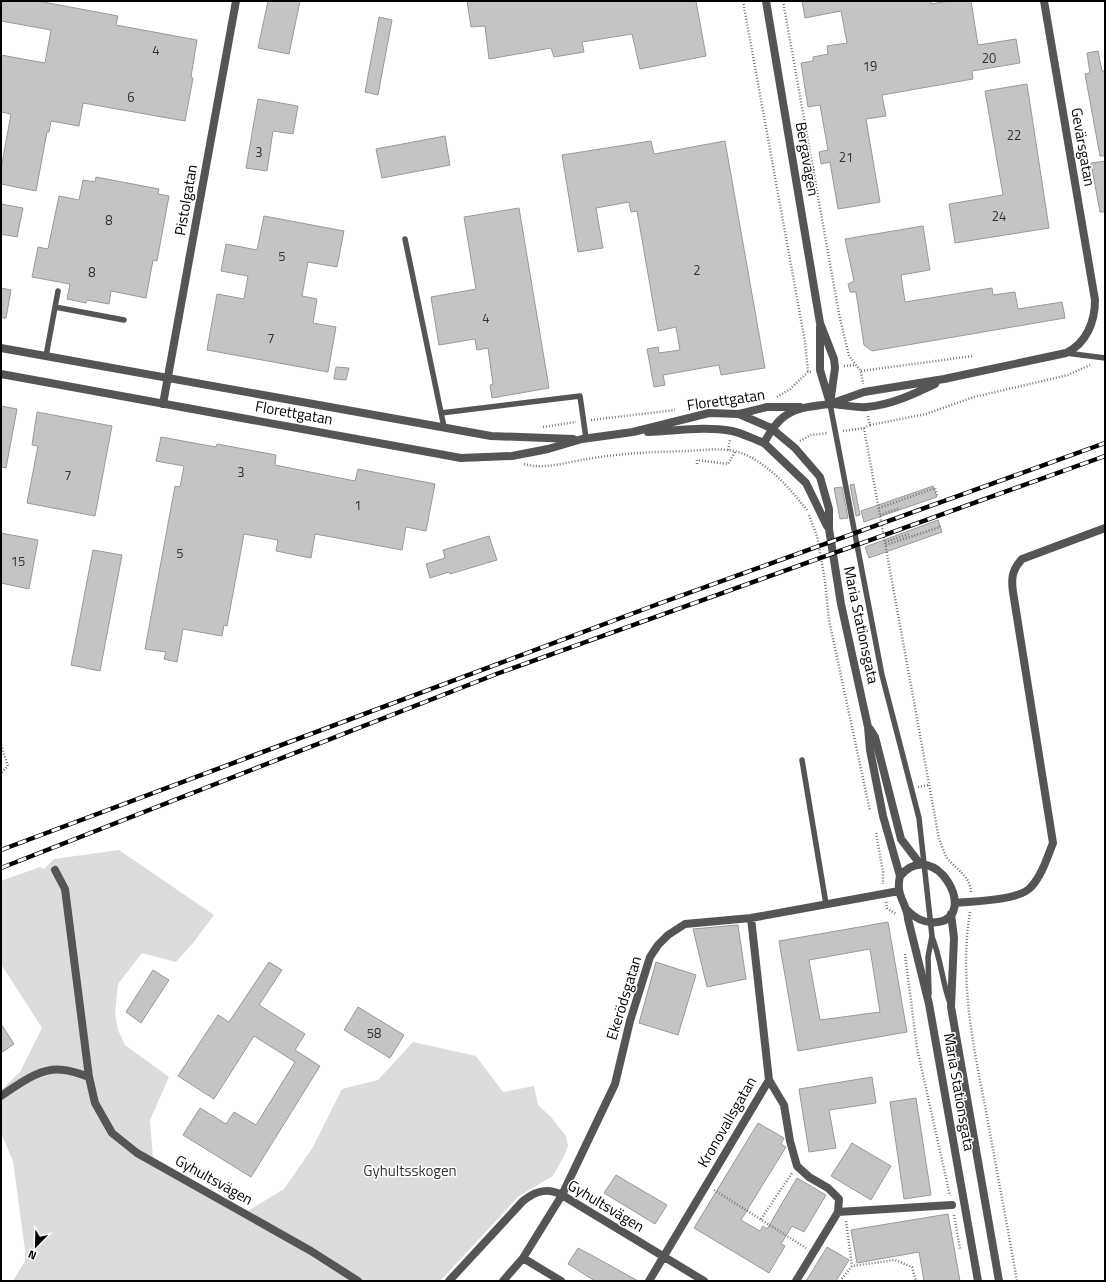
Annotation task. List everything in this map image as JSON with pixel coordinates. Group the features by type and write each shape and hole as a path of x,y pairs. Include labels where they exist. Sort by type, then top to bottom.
{"street":[{"name":"Pistolgatan","path":"163,404 236,1"},
{"name":"Bergavägen","path":"766,1 820,323 820,370 830,404"},
{"name":"Gevärsgatan","path":"830,404 864,392 944,379 1066,353 1078,345 1088,331 1094,315 1096,300 1044,1"},
{"name":"Bergavägen","path":"820,323 834,360 835,368 830,404"},
{"name":"Florettgatan","path":"1,348 444,428 514,438 584,438 633,432 670,432 701,428 732,431"},
{"name":"Florettgatan","path":"1,374 462,458 512,456 548,449 584,438"},
{"name":"Gevärsgatan","path":"764,443 771,428 788,413 800,407 830,404 867,407 888,403 913,394 944,379"},
{"name":"Florettgatan","path":"633,432 709,413 739,414 767,408 800,407"},
{"name":"Maria Stationsgata","path":"739,414 771,428 795,448 820,477 829,508 829,529 841,604 868,727 870,750 883,816 900,876 900,898 908,910 919,920 930,922"},
{"name":"Maria Stationsgata","path":"732,431 764,443 806,483 829,529"},
{"path":"955,903 1005,899 1030,888 1043,869 1053,842 1011,579 1014,568 1022,559 1105,528"},
{"name":"Maria Stationsgata","path":"868,727 875,737 900,839 923,864 935,869 946,879 953,892 955,903 951,914 954,938 951,1007 999,1281"},
{"path":"900,876 912,866 923,864"},
{"name":"Gyhultsvägen","path":"55,870 65,889 89,1077 96,1103 112,1133 137,1153 311,1251 358,1281"},
{"name":"Ekerödsgatan","path":"503,1281 523,1258 562,1195 615,1084 630,1021 650,957 658,945 676,928 686,924 751,918 899,891"},
{"name":"Maria Stationsgata","path":"908,910 908,919 929,1004 978,1281"},
{"path":"930,922 943,921 951,914"},
{"name":"Kronovallsgatan","path":"649,1281 769,1080 751,918"},
{"path":"1,1096 22,1082 38,1074 52,1070 64,1070 89,1077"},
{"path":"769,1080 784,1105 790,1141 797,1166 809,1177 828,1188 839,1199 841,1212 796,1281"},
{"name":"Gyhultsvägen","path":"449,1281 529,1196 548,1190 562,1195 704,1281"},
{"path":"841,1212 952,1205"},
{"path":"523,1258 561,1281"}],"lane":[{"path":"405,239 444,428"},
{"path":"46,356 58,291"},
{"path":"55,307 124,320"},
{"path":"1066,353 1102,358"},
{"path":"441,412 580,396 584,421 584,438"},
{"path":"830,404 834,432 879,662 920,818 923,864 932,936 937,949 946,992 951,1007"},
{"path":"802,760 826,904"},
{"path":"929,1004 928,957 932,936"}],"path":[{"path":"743,1 805,342 808,372"},
{"path":"783,1 811,161 849,356"},
{"path":"861,371 973,356"},
{"path":"870,425 926,414 974,397 1068,375 1093,364 1102,358"},
{"path":"835,368 855,364"},
{"path":"772,400 790,389 808,372 820,370"},
{"path":"539,427 681,409"},
{"path":"795,448 802,438 811,435 864,428 940,839 947,858 964,874 969,882 971,901 966,937 965,983 972,1039 1017,1281"},
{"path":"522,464 531,466 550,465 624,453 728,450 749,456 774,474 796,495 807,511 817,536 825,580 829,620 871,813"},
{"path":"697,464 697,460 728,464 735,452"},
{"path":"774,474 784,461"},
{"path":"879,508 935,488 937,495"},
{"path":"880,515 900,508"},
{"path":"885,544 940,527 939,524"},
{"path":"885,544 910,534"},
{"path":"1,745 8,766 1,773"},
{"path":"874,828 883,872 884,893 887,908 893,910 898,915 898,920"},
{"path":"904,952 918,1048 961,1251"},
{"path":"761,1219 797,1166"},
{"path":"707,1185 814,1252"},
{"path":"841,1212 852,1266"},
{"path":"840,1281 852,1266 895,1260 912,1266 916,1281"}],"green space":[{"name":"Gyhultsskogen","path":"119,850 214,915 193,943 176,962 142,953 118,984 115,1013 118,1030 125,1045 169,1077 150,1120 153,1158 246,1212 284,1189 313,1147 342,1089 378,1080 413,1042 476,1056 503,1092 534,1086 538,1105 551,1117 566,1136 568,1146 553,1176 519,1196 440,1281 13,1281 25,1261 25,1250 13,1161 1,1133 1,1090 20,1072 42,1028 1,964 1,881 40,867 44,869 54,859"}],"building":[{"path":"1,1 38,1 118,16 116,25 197,40 191,77 193,78 185,121 83,103 79,126 51,121 49,132 47,132 36,191 1,184 1,169 11,114 1,112 1,55 45,63 51,30 1,21"},
{"path":"268,1 300,1 289,54 258,48"},
{"path":"467,1 696,1 706,56 640,69 632,34 582,42 584,52 554,57 551,48 489,59 485,26 471,27"},
{"path":"802,1 931,1 931,4 949,1 971,1 978,45 1016,39 1020,63 972,71 973,79 882,95 886,116 866,119 880,202 838,209 830,162 821,164 819,152 828,150 820,105 808,107 801,63 813,61 813,57 828,54 827,46 847,43 841,11 805,18"},
{"path":"379,17 392,20 378,95 365,92"},
{"path":"1098,51 1102,71 1105,71 1105,156 1100,156 1085,74 1090,73 1087,53"},
{"path":"1027,84 1049,228 955,243 949,204 1003,195 985,91"},
{"path":"258,99 298,106 293,134 273,131 267,171 246,168"},
{"path":"445,136 450,165 382,178 376,149"},
{"path":"651,141 654,154 725,141 765,368 721,375 719,365 663,375 665,385 654,387 647,349 658,347 659,353 680,350 676,327 658,331 637,211 631,212 629,202 596,208 603,248 578,252 562,155"},
{"path":"1105,161 1105,212 1100,212 1091,163"},
{"path":"96,177 159,189 158,194 169,196 157,261 153,260 146,298 111,291 109,304 87,300 86,303 67,299 70,284 32,277 38,247 48,249 59,196 79,200 83,180 95,182"},
{"path":"1,204 23,208 17,237 1,234"},
{"path":"519,208 549,388 492,398 490,385 493,384 488,348 477,350 475,339 439,345 431,297 476,289 464,217"},
{"path":"264,216 344,231 337,267 308,262 302,296 317,299 313,323 336,327 328,372 207,350 217,294 244,299 248,276 221,271 226,244 257,250"},
{"path":"923,226 930,270 901,275 905,302 992,288 993,295 1015,292 1018,309 1062,302 1065,318 872,351 864,345 856,292 850,292 848,284 854,281 845,239"},
{"path":"1,288 11,290 6,318 1,318"},
{"path":"336,367 349,368 346,380 334,379"},
{"path":"1,406 17,409 6,468 1,467"},
{"path":"37,412 112,426 95,516 27,503 38,446 32,445"},
{"path":"161,437 216,447 217,444 276,455 275,465 355,481 358,469 435,484 426,531 406,527 402,550 315,534 311,558 276,551 278,540 244,534 227,626 224,625 222,636 183,629 177,662 164,659 166,652 145,649 175,486 180,487 184,466 156,461"},
{"path":"854,484 860,515 856,516 850,485"},
{"path":"933,486 937,497 864,522 861,511"},
{"path":"842,487 848,518 840,519 834,488"},
{"path":"938,520 942,532 869,558 865,547"},
{"path":"1,533 38,540 29,589 1,583"},
{"path":"489,536 497,560 450,574 449,572 430,578 426,564 445,558 443,550"},
{"path":"93,550 122,555 100,671 71,665"},
{"path":"888,922 907,1032 798,1051 779,941","holes":["870,949 880,1012 820,1020 809,960"]},
{"path":"738,925 746,979 707,987 693,929"},
{"path":"269,962 282,970 259,1005 305,1034 295,1050 320,1066 251,1177 183,1135 200,1108 226,1124 234,1112 256,1125 295,1062 254,1036 214,1099 178,1076 218,1015 229,1022"},
{"path":"656,962 696,975 678,1035 639,1023"},
{"path":"153,970 169,980 141,1023 126,1012"},
{"path":"358,1007 404,1035 390,1058 344,1030"},
{"path":"1,1024 14,1044 1,1053"},
{"path":"872,1077 876,1103 829,1110 836,1148 809,1152 799,1089"},
{"path":"916,1098 931,1195 904,1199 890,1102"},
{"path":"758,1123 784,1138 781,1144 786,1147 741,1220 760,1231 763,1226 767,1229 797,1178 826,1195 804,1232 792,1226 781,1244 785,1246 769,1273 694,1228"},
{"path":"852,1143 891,1166 871,1200 831,1176"},
{"path":"616,1175 667,1205 655,1224 604,1193"},
{"path":"948,1214 960,1281 924,1281 919,1252 857,1263 851,1230"},
{"path":"827,1247 849,1260 836,1281 806,1281"},
{"path":"578,1248 638,1281 595,1281 568,1264"}],"railway":[{"path":"1,850 658,604 1105,443"},
{"path":"1,868 499,673 1105,456"}]}
